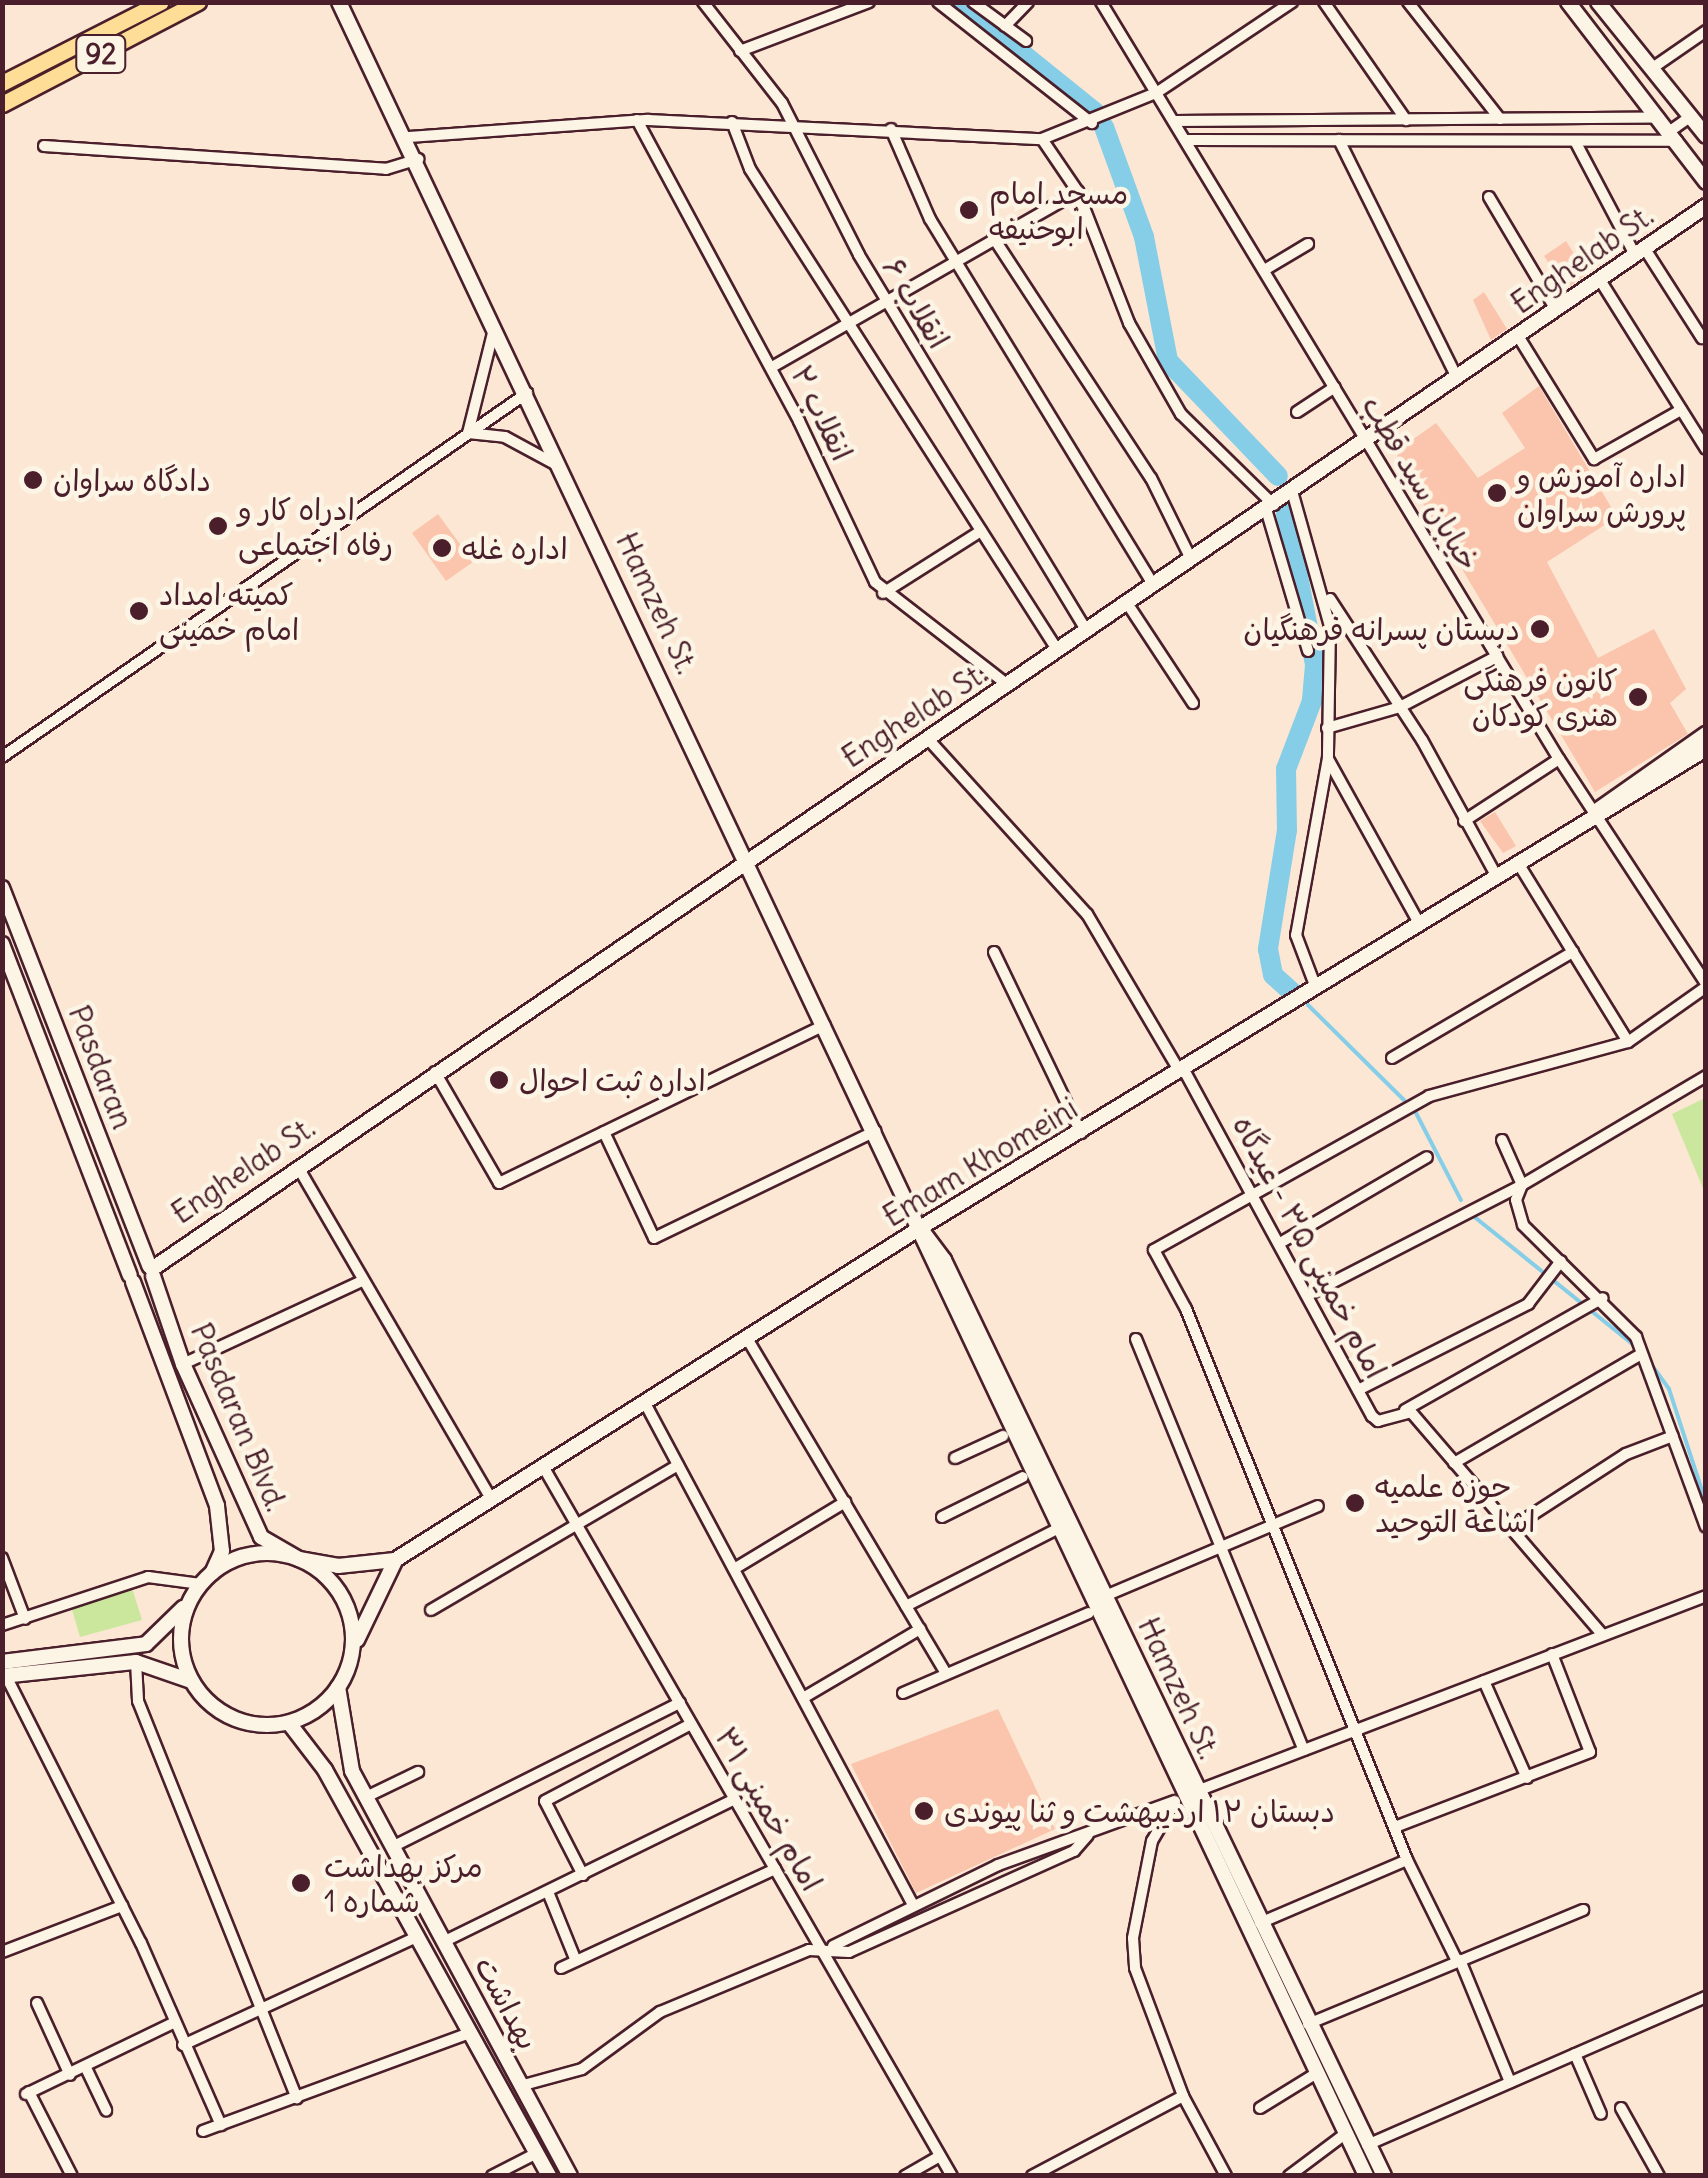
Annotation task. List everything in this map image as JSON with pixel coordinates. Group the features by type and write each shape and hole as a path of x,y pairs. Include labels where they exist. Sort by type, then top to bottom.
{"main road":[{"name":"92","path":"2,83 161,2"},
{"name":"92","path":"2,104 198,2"},
{"name":"Hamzeh St.","path":"339,2 420,160 744,860 826,1024 920,1228 944,1260 1096,1604 1345,2134 1384,2176"},
{"path":"1568,2 1706,182"},
{"path":"1598,2 1706,136"},
{"name":"Enghelab St.","path":"132,1278 135,1265 151,1270 744,860 930,740 1706,206"},
{"path":"1595,813 1706,734"},
{"path":"1595,813 1706,749"},
{"name":"Emam Khomeini","path":"395,1560 920,1228 1182,1071 1595,813"},
{"name":"Pasdaran","path":"2,888 151,1270"},
{"name":"Pasdaran","path":"2,944 132,1278"},
{"name":"Hamzeh St.","path":"920,1228 920,1244 1096,1604"},
{"name":"Pasdaran Blvd.","path":"151,1270 183,1364 247,1517 262,1537 300,1559"},
{"name":"Pasdaran Blvd.","path":"132,1278 217,1506 222,1551 202,1584"},
{"path":"4,1671 146,1644 202,1584 253,1554 355,1566 395,1560"},
{"path":"300,1559 341,1596 351,1660"},
{"path":"4,1671 136,1662 191,1681 232,1719 288,1723 338,1687 351,1660 368,1604 395,1560"},
{"path":"191,1681 182,1623 202,1584"},
{"name":"بهداشت","path":"338,1687 347,1755 366,1798 570,2176"},
{"name":"بهداشت","path":"288,1723 326,1770 548,2176"},
{"name":"Hamzeh St.","path":"1185,1796 1259,1924 1307,2024 1361,2149 1366,2176"},
{"path":"368,1850 389,1843"},
{"path":"472,2035 490,2030"}],"street":[{"name":"انقلاب ۶","path":"703,2 790,124 885,299 1086,630"},
{"path":"740,51 869,2"},
{"path":"938,2 1092,123"},
{"path":"973,2 1026,41"},
{"path":"1005,26 1028,2"},
{"name":"خیابان سید قطب","path":"1101,2 1266,269 1559,760 1702,970 1706,986"},
{"path":"409,137 637,120 891,128 1042,139 1092,123 1156,93 1292,2"},
{"path":"1324,2 1406,120"},
{"path":"1408,2 1500,119"},
{"path":"1651,70 1706,31"},
{"path":"1188,140 1574,141 1674,136 1690,117"},
{"path":"1174,120 1660,118"},
{"name":"انقلاب ۲","path":"637,120 772,367 883,592 1009,686"},
{"path":"732,122 750,169 1058,651"},
{"path":"891,128 894,148 954,259 1153,585"},
{"path":"1042,139 1078,192 1129,323 1181,414 1270,507 1308,651"},
{"path":"1339,140 1456,378"},
{"path":"1574,141 1640,252 1702,338"},
{"path":"44,146 386,169 420,160"},
{"path":"772,367 954,259 1078,192"},
{"path":"1489,196 1556,310"},
{"path":"993,237 1151,478 1191,559"},
{"path":"1266,269 1308,244"},
{"path":"1600,280 1705,447"},
{"path":"468,434 494,322"},
{"path":"1518,336 1594,458 1681,410"},
{"path":"1297,412 1334,387"},
{"path":"2,757 528,392"},
{"path":"468,434 505,437 567,474"},
{"path":"1292,491 1327,595 1400,707 1497,877"},
{"path":"883,592 982,531"},
{"path":"1316,988 1296,935 1328,758 1327,595"},
{"path":"1127,603 1193,703"},
{"path":"1327,728 1400,707 1498,656"},
{"name":"امام خمینی ۳۵ - عیدگاه","path":"930,740 1070,892 1255,1196 1378,1422 1405,1410 1602,1635"},
{"path":"1328,758 1420,924"},
{"path":"1464,821 1559,760"},
{"path":"1518,863 1628,1042"},
{"path":"994,952 1081,1133"},
{"path":"1392,1058 1573,952"},
{"path":"1510,2082 1458,1961 1407,1860 1186,1309 1154,1250 1429,1096 1628,1042 1706,986"},
{"path":"435,1072 499,1184 826,1024"},
{"path":"1308,1295 1522,1185 1706,1076"},
{"path":"604,1132 654,1238 875,1131"},
{"path":"1502,1140 1522,1185 1516,1200 1523,1225 1628,1324 1638,1356 1655,1379 1706,1527"},
{"path":"1280,1243 1426,1157"},
{"path":"298,1167 491,1499"},
{"path":"1358,1390 1528,1304 1561,1261"},
{"path":"183,1364 362,1280"},
{"path":"1405,1410 1603,1298"},
{"path":"1136,1339 1225,1545 1304,1750"},
{"path":"748,1340 946,1673"},
{"path":"1454,1463 1638,1356"},
{"path":"645,1403 913,1905"},
{"path":"956,1458 1003,1436"},
{"path":"1510,1528 1626,1454 1673,1436"},
{"path":"432,1610 575,1522 678,1465"},
{"name":"امام خمینی ۳۱","path":"544,1468 775,1869 826,1947 952,2176"},
{"path":"942,1517 1023,1477"},
{"path":"734,1569 844,1502"},
{"path":"903,1692 1318,1506"},
{"path":"906,1606 1058,1528"},
{"path":"2,1558 26,1620"},
{"path":"2,1626 148,1577 202,1584"},
{"path":"520,2086 582,2068 612,2051 632,2026 826,1947 913,1905 1706,1596"},
{"path":"803,1698 920,1629"},
{"path":"1395,1827 1590,1752 1552,1654"},
{"path":"136,1662 138,1701 261,2015 298,2098"},
{"path":"4,1671 122,1906 221,2125"},
{"path":"1484,1680 1526,1778"},
{"path":"389,1843 535,1780 680,1704"},
{"path":"582,1875 546,1801 692,1724"},
{"path":"366,1798 418,1772"},
{"path":"1185,1796 1152,1841 1133,1938 1136,1968 1184,2096 1226,2176"},
{"path":"442,1942 735,1799"},
{"path":"826,1947 862,1946 1074,1852 1088,1835"},
{"path":"1259,1924 1407,1860"},
{"path":"561,1968 775,1869"},
{"path":"548,1892 576,1961"},
{"path":"2,1952 122,1906"},
{"path":"1307,2024 1583,1910"},
{"path":"183,2046 261,2015 415,1938"},
{"path":"1361,2149 1706,1997"},
{"path":"37,2003 70,2075"},
{"path":"72,2176 28,2093 173,2023"},
{"path":"203,2131 472,2035"},
{"path":"1575,2054 1601,2114"},
{"path":"86,2068 106,2110"},
{"path":"1260,2108 1312,2076"},
{"path":"1032,2176 1184,2096"},
{"path":"1621,2108 1659,2176"},
{"path":"1289,2176 1345,2134"},
{"path":"492,2176 537,2153"},
{"path":"905,2176 940,2156"}],"green space":[{"path":"1705,1098 1705,1193 1672,1114"},
{"path":"132,1588 142,1620 80,1637 71,1606"}],"building":[{"path":"1566,241 1587,274 1566,289 1544,256"},
{"path":"1484,292 1507,329 1491,340 1473,300"},
{"path":"1539,386 1617,517 1547,562 1598,658 1654,629 1686,689 1670,703 1688,734 1595,792 1397,460 1398,450 1436,423 1478,478 1525,448 1502,413"},
{"name":"اداره غله","path":"438,514 473,562 446,581 412,533"},
{"path":"1495,812 1516,846 1503,853 1480,821"},
{"path":"998,1709 1055,1829 916,1893 851,1764"}],"waterway":[{"path":"958,2 1095,112"},
{"path":"1104,127 1144,237 1168,361 1278,476"},
{"path":"1286,514 1315,665 1312,701 1286,769 1287,830 1268,949 1273,975 1292,992"},
{"path":"1308,1005 1404,1100"},
{"path":"1416,1113 1461,1200"},
{"path":"1472,1215 1635,1346"},
{"path":"1651,1364 1669,1389 1706,1503"}],"place":[{"name":"مسجد امام ابوحنیفه","path":"969,210"},
{"name":"دادگاه سراوان","path":"33,480"},
{"name":"اداره آموزش و پرورش سراوان","path":"1497,493"},
{"name":"ادراه کار و رفاه اجتماعی","path":"218,526"},
{"name":"اداره غله","path":"442,548"},
{"name":"کمیته امداد امام خمینی","path":"139,611"},
{"name":"دبستان پسرانه فرهنگیان","path":"1540,629"},
{"name":"کانون فرهنگی هنری کودکان","path":"1638,697"},
{"name":"اداره ثبت احوال","path":"499,1080"},
{"name":"حوزه علمیه اشاعة التوحید","path":"1355,1503"},
{"name":"دبستان ۱۲ اردیبهشت و ثنا پیوندی","path":"924,1811"},
{"name":"مرکز بهداشت شماره 1","path":"301,1883"}]}
